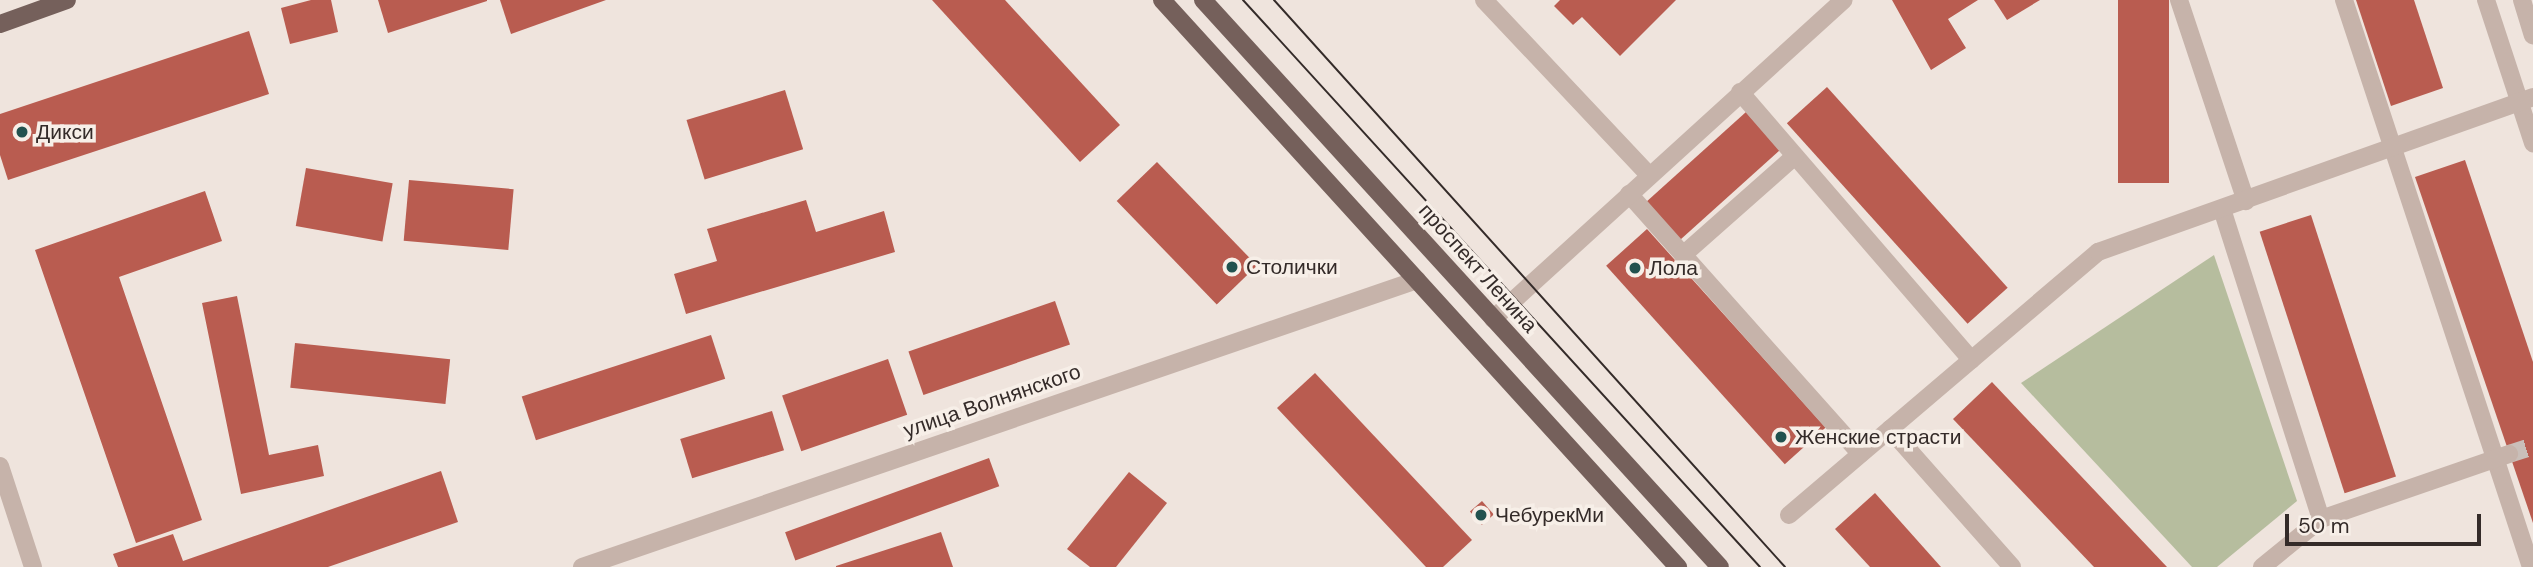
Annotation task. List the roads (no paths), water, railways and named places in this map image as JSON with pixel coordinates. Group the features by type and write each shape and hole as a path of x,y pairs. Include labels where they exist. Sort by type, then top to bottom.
{"main road":[{"path":"0,24 67,0"},
{"path":"1162,0 1678,567"},
{"name":"проспект Ленина","path":"1203,0 1720,567"}],"street":[{"path":"1484,0 1649,175"},
{"path":"1493,319 1843,0"},
{"path":"2179,0 2246,201"},
{"path":"2344,0 2502,457 2531,567"},
{"path":"2486,0 2526,100 2533,143"},
{"path":"2522,0 2533,35"},
{"path":"1740,92 1971,360"},
{"path":"1789,515 2098,252 2394,150 2526,100"},
{"path":"1683,255 1796,156"},
{"path":"1629,194 1861,453"},
{"path":"2222,209 2321,519"},
{"name":"улица Волнянского","path":"582,567 1417,280"},
{"path":"1889,429 2012,567"},
{"path":"2262,567 2321,519 2502,457"},
{"path":"0,466 33,567"}],"tunnel":[{"path":"2509,454 2533,446"}],"tram line":[{"path":"1243,0 1760,567"},
{"path":"1274,0 1785,567"}],"place":[{"name":"Дикси","path":"22,132"},
{"name":"Столички","path":"1232,267"},
{"name":"Лола","path":"1635,268"},
{"name":"Женские страсти","path":"1781,437"},
{"name":"ЧебурекМи","path":"1481,515"}]}
